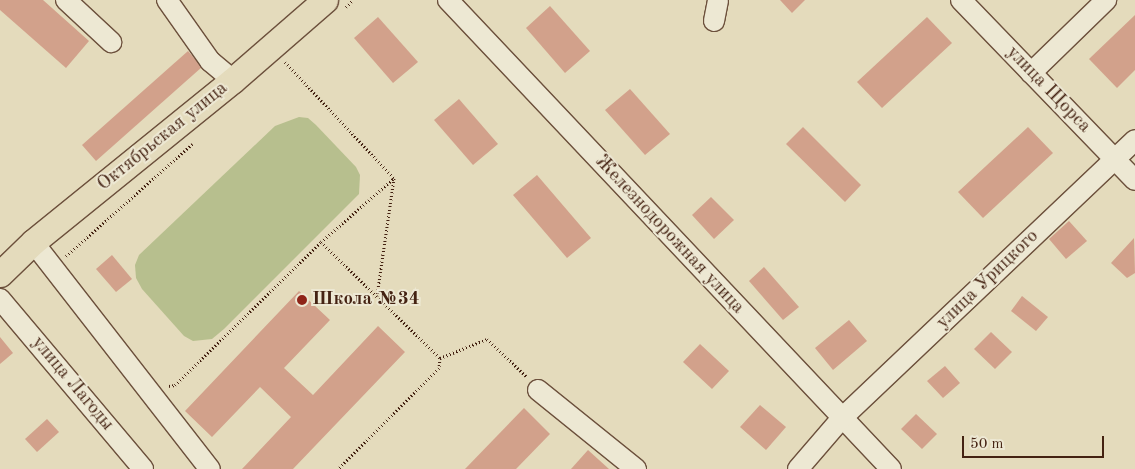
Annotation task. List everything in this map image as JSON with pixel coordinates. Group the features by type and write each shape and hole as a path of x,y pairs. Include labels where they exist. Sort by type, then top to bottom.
{"main road":[{"name":"Октябрьская улица","path":"0,274 38,238 232,80 313,4"}],"street":[{"path":"66,0 111,42"},
{"path":"167,0 210,62 232,80"},
{"name":"Железнодорожная улица","path":"448,0 841,419 892,469"},
{"path":"714,20 718,0"},
{"name":"улица Щорса","path":"961,0 1135,180"},
{"path":"1031,73 1106,0"},
{"name":"улица Урицкого","path":"798,469 841,419 1135,140"},
{"path":"38,238 178,423 210,469"},
{"name":"улица Лагоды","path":"0,299 143,469"},
{"path":"538,390 636,469"}],"path":[{"path":"284,62 394,178"},
{"path":"159,386 175,385 321,242 394,178"},
{"path":"377,296 394,178"},
{"path":"38,238 63,258"},
{"path":"321,242 440,358"},
{"path":"440,358 487,338 519,367 538,390"},
{"path":"338,469 439,368 440,358"}],"green space":[{"path":"299,117 308,118 316,125 356,167 360,175 359,194 224,329 212,339 193,341 184,336 142,289 136,278 135,265 139,255 275,126"}],"building":[{"path":"0,0 43,0 89,41 66,68 0,10"},
{"path":"780,0 805,0 792,13"},
{"path":"550,6 590,51 565,73 526,28"},
{"path":"1135,15 1135,70 1117,88 1089,59"},
{"path":"378,17 418,62 393,83 354,38"},
{"path":"927,17 952,43 882,108 857,82"},
{"path":"188,51 202,67 96,161 82,145"},
{"path":"630,89 670,134 645,155 605,110"},
{"path":"459,99 498,144 473,165 434,120"},
{"path":"803,127 861,185 845,202 786,144"},
{"path":"1028,127 1053,153 983,218 958,192"},
{"path":"537,175 591,238 567,258 513,195"},
{"path":"711,197 734,220 714,239 692,215"},
{"path":"1069,221 1087,241 1066,259 1049,239"},
{"path":"1134,238 1135,273 1127,278 1111,263"},
{"path":"112,255 132,279 116,292 96,269"},
{"path":"764,267 799,307 783,320 749,281"},
{"path":"299,291 330,320 284,368 313,395 378,326 405,352 293,469 242,469 291,417 260,387 212,437 185,411"},
{"path":"1022,296 1048,317 1036,331 1011,311"},
{"path":"849,320 867,341 833,370 815,348"},
{"path":"991,332 1012,352 995,369 974,349"},
{"path":"0,337 13,353 0,364"},
{"path":"700,344 729,371 712,389 683,362"},
{"path":"945,366 960,383 943,398 927,381"},
{"path":"760,405 786,427 766,450 740,427"},
{"path":"524,408 550,434 516,469 465,469"},
{"path":"916,414 937,434 922,449 901,429"},
{"path":"47,419 59,432 37,452 25,439"},
{"path":"588,450 609,469 571,469"}],"place":[{"name":"Школа №34","path":"302,300"}]}
